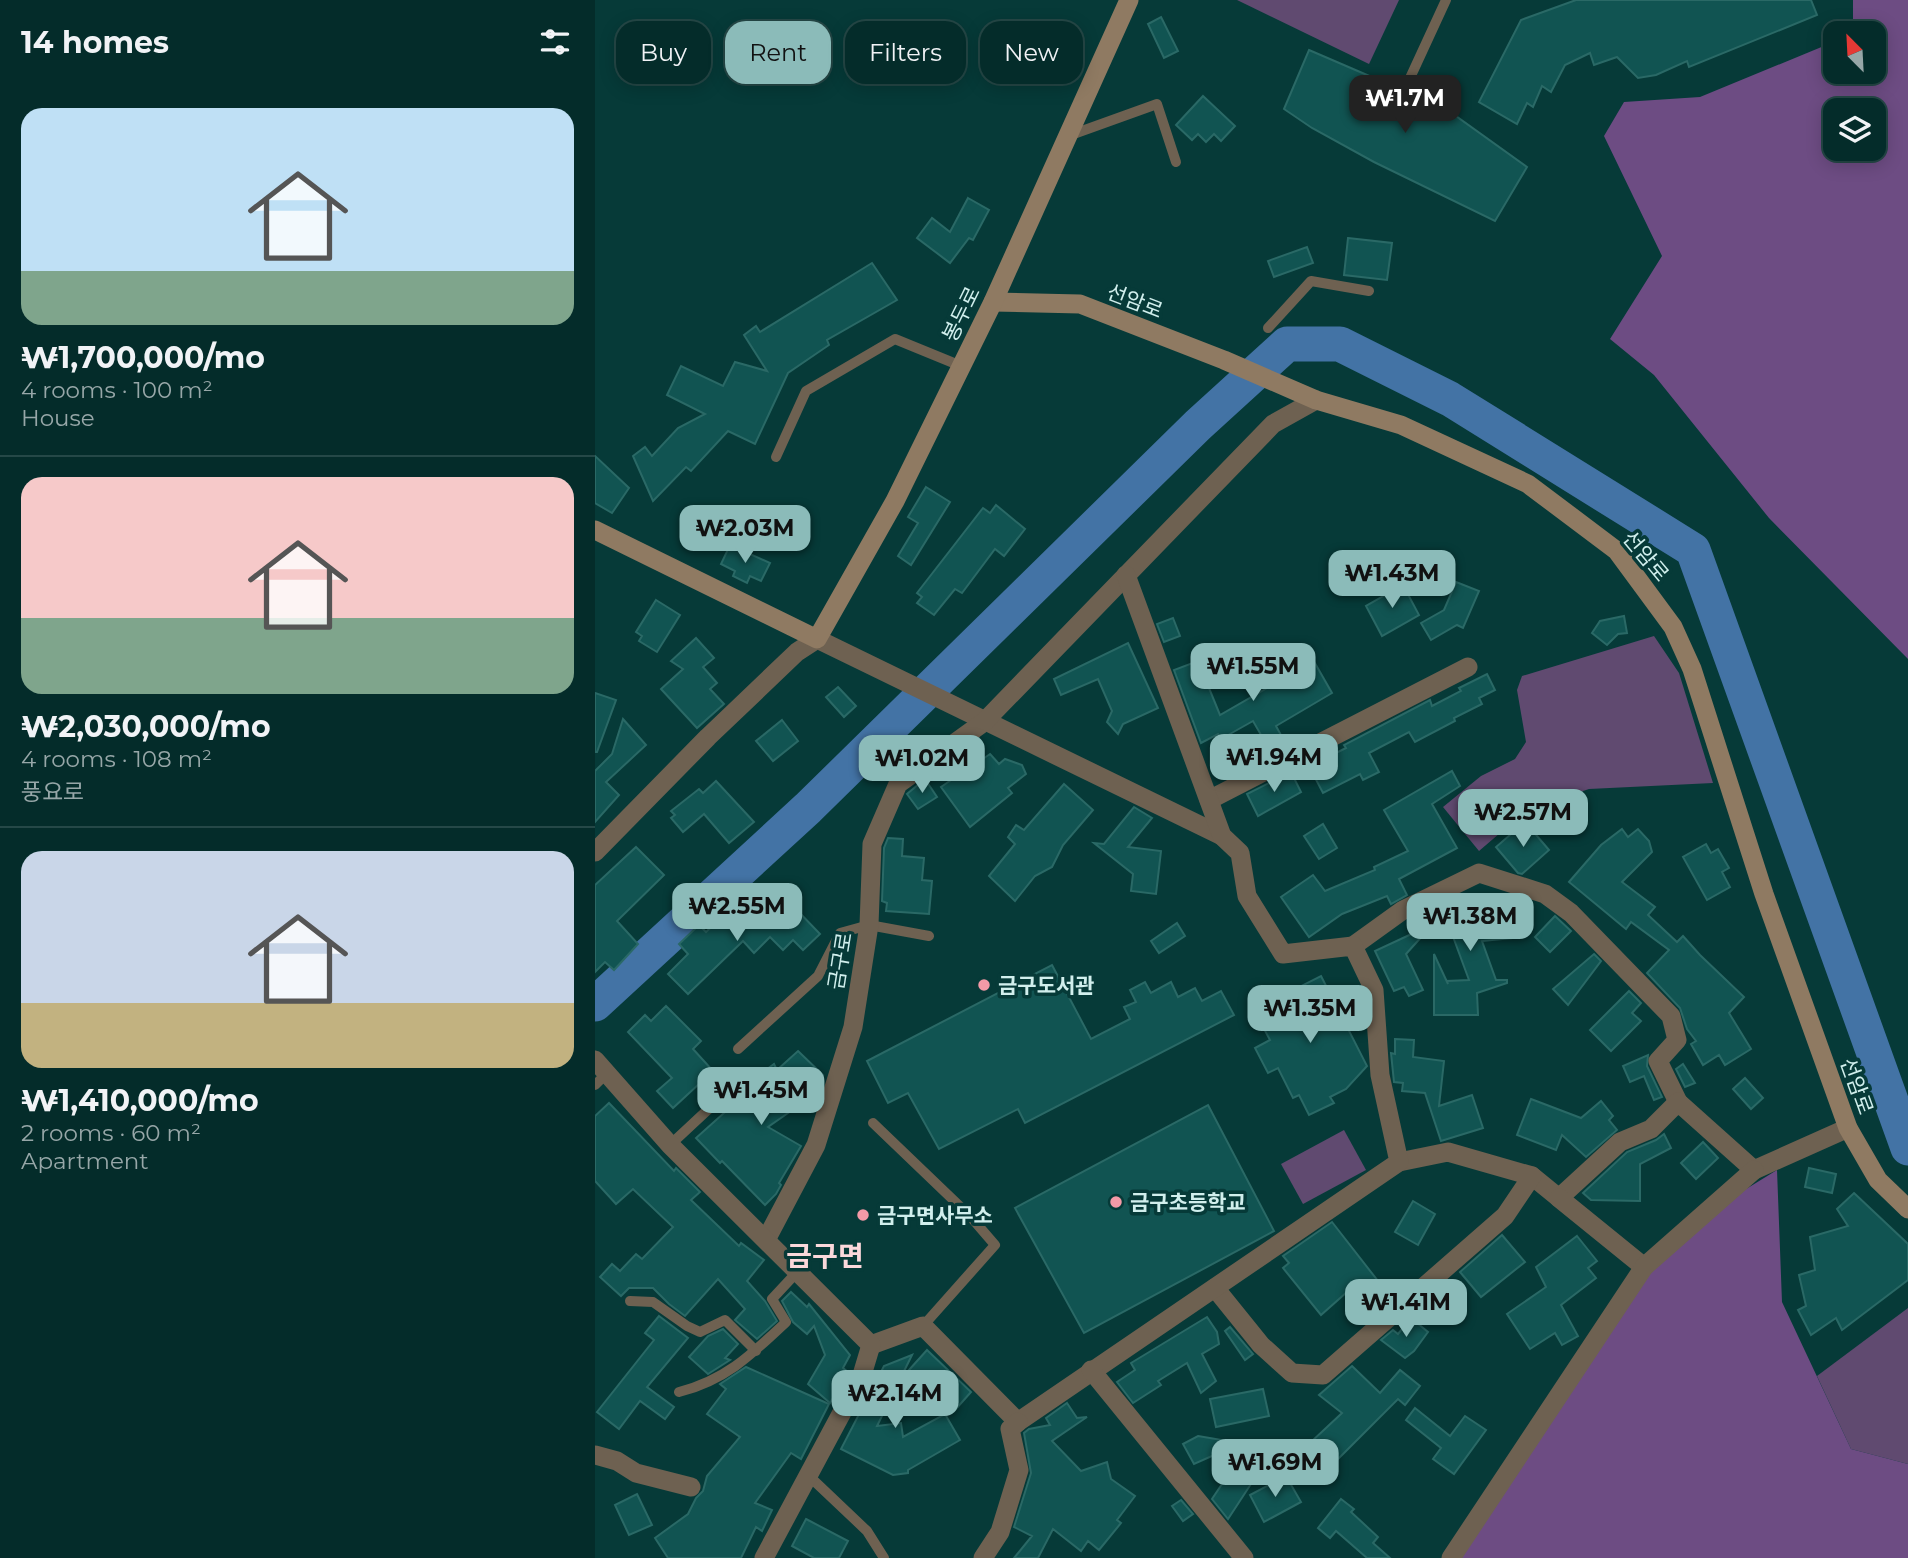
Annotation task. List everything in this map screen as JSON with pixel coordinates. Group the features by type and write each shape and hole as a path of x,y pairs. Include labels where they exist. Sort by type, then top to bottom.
{"main road":[{"name":"봉두로","path":"817,639 895,501 993,302 1129,0"},
{"name":"선암로","path":"993,302 1080,304 1316,400 1401,425 1528,484 1617,551 1673,627 1692,669 1764,894 1848,1128 1878,1180 1908,1209"},
{"path":"595,530 817,639"}],"street":[{"name":"금구로","path":"767,1238 815,1144 853,1027 869,925 872,844 898,784 979,719 1126,575 1273,424 1316,400"},
{"path":"1126,575 1222,836"},
{"path":"595,852 718,727 797,652 817,639 1222,836 1240,853 1247,896 1283,954 1353,946 1403,911 1479,873 1545,894 1571,913 1671,1016 1677,1040 1658,1061 1678,1102 1754,1171"},
{"path":"1209,800 1468,667"},
{"path":"1353,946 1374,990 1380,1075 1399,1162"},
{"path":"598,1070 871,1345"},
{"path":"1559,1198 1620,1142 1651,1129 1678,1102"},
{"path":"1451,1558 1644,1266 1754,1171 1848,1128"},
{"path":"983,1558 1000,1532 1019,1470 1010,1429 1091,1370 1399,1162 1448,1152 1532,1176 1644,1266"},
{"path":"1215,1288 1261,1345 1292,1373 1323,1376 1505,1216 1532,1176"},
{"path":"871,1345 923,1326 1018,1422"},
{"path":"766,1558 862,1375 871,1345"},
{"path":"1091,1370 1244,1558"},
{"path":"595,1455 617,1461 636,1473 691,1487"}],"lane":[{"path":"1411,78 1446,0"},
{"path":"1067,136 1157,104 1176,162"},
{"path":"1268,328 1311,281 1369,291"},
{"path":"776,457 806,391 895,339 961,366"},
{"path":"738,1049 818,976 840,933 869,925 929,936"},
{"path":"670,1145 729,1090"},
{"path":"873,1123 970,1216 995,1245 923,1326"},
{"path":"679,1392 699,1387 728,1373 786,1322 772,1299 799,1271"},
{"path":"630,1301 653,1302 700,1332 725,1320 756,1351"},
{"path":"809,1476 867,1531 884,1558"}],"shaded area":[{"path":"1237,0 1399,0 1369,64"},
{"path":"1853,0 1908,0 1908,659 1769,518 1654,375 1610,339 1662,256 1604,136 1624,102 1700,97 1823,46 1823,84 1887,84 1887,21 1853,21"},
{"path":"1654,636 1679,673 1713,783 1589,789 1527,810 1479,851 1443,807 1481,776 1515,759 1526,742 1517,690 1522,676"},
{"path":"1344,1130 1366,1170 1303,1204 1281,1164"},
{"path":"1777,1170 1782,1302 1851,1449 1908,1464 1908,1558 1461,1558 1647,1275 1738,1194"},
{"path":"1908,1308 1908,1464 1851,1449 1817,1376"}],"building":[{"path":"1576,0 1811,0 1817,15 1689,67 1687,61 1656,75 1638,78 1617,57 1594,65 1590,53 1565,65 1551,92 1542,86 1533,107 1527,103 1517,124 1479,102 1521,20"},
{"path":"1161,17 1178,51 1164,58 1148,24"},
{"path":"1309,50 1446,109 1527,167 1495,221 1374,162 1312,128 1284,109"},
{"path":"1203,96 1235,126 1221,141 1214,134 1206,142 1198,134 1192,140 1176,125"},
{"path":"968,198 989,210 973,240 969,238 950,263 917,238 932,218 950,232"},
{"path":"1348,238 1392,243 1387,280 1344,275"},
{"path":"1307,247 1313,263 1274,277 1268,261"},
{"path":"872,263 897,300 827,340 829,345 788,373 755,444 728,431 691,471 686,467 653,501 633,456 645,447 652,456 678,428 705,414 667,395 681,366 723,386 735,362 767,371 744,335 756,326 760,332"},
{"path":"595,456 629,488 612,513 595,503"},
{"path":"926,487 950,502 911,565 898,556 918,523 908,517"},
{"path":"996,505 1025,529 1004,556 995,549 962,593 955,589 934,615 917,603 922,597 917,593 983,508 990,513"},
{"path":"730,545 770,563 761,581 750,576 747,583 733,576 735,571 721,564"},
{"path":"1456,582 1479,591 1463,628 1457,625 1431,640 1421,623 1444,610"},
{"path":"1403,585 1419,615 1382,636 1366,606"},
{"path":"656,600 680,615 657,652 639,641 642,636 636,632"},
{"path":"1624,616 1627,633 1618,634 1607,645 1592,633 1600,621"},
{"path":"1173,618 1180,636 1164,642 1157,624"},
{"path":"696,638 714,658 703,667 717,683 710,689 724,704 697,728 661,689 683,669 671,661"},
{"path":"1128,643 1158,708 1123,724 1118,734 1107,722 1112,711 1098,679 1061,695 1054,679"},
{"path":"1312,658 1332,693 1276,726 1287,746 1272,754 1253,721 1221,739 1218,734 1201,743 1174,670 1198,661 1220,715 1274,684 1271,679"},
{"path":"1487,674 1495,690 1479,698 1482,704 1415,742 1409,732 1369,753 1379,772 1363,780 1360,774 1323,793 1312,772 1325,765 1322,760 1346,748 1344,745 1430,700 1432,706"},
{"path":"838,687 856,706 844,717 826,697"},
{"path":"595,693 616,700 597,752 595,752"},
{"path":"623,719 646,745 606,782 619,795 595,822 595,771 612,754"},
{"path":"782,720 798,741 773,761 756,741"},
{"path":"990,754 999,764 1005,759 1022,765 1026,774 1008,788 1012,793 970,827 941,787 957,776 955,771 976,757 980,761"},
{"path":"1452,771 1460,786 1432,804 1457,848 1399,879 1407,895 1391,904 1387,896 1342,914 1309,937 1281,897 1313,875 1325,891 1375,870 1374,867 1408,851 1384,810"},
{"path":"1291,772 1301,792 1258,816 1247,794"},
{"path":"925,779 937,797 918,809 907,794"},
{"path":"716,781 754,822 729,843 704,814 683,832 671,818 675,815 671,811 699,789 703,793"},
{"path":"1064,784 1093,810 1063,845 1052,867 1035,876 1015,901 989,876 1015,844 1008,837 1016,825 1024,830"},
{"path":"1134,807 1152,818 1128,847 1161,851 1156,894 1131,891 1133,874 1094,843 1104,844"},
{"path":"1525,822 1549,850 1522,874 1518,873 1496,847"},
{"path":"1323,824 1337,848 1319,859 1304,836"},
{"path":"1622,829 1628,837 1638,829 1649,841 1652,852 1622,882 1655,907 1648,915 1677,942 1683,936 1744,997 1729,1013 1751,1049 1725,1065 1719,1055 1703,1065 1691,1044 1696,1041 1687,1029 1680,1008 1647,973 1669,950 1631,922 1626,929 1569,882 1601,845"},
{"path":"888,838 903,839 902,856 924,858 922,880 932,881 929,914 886,911 887,903 882,901 884,848"},
{"path":"1706,844 1711,853 1718,849 1729,868 1722,872 1730,887 1707,900 1683,857"},
{"path":"636,847 664,875 617,921 638,944 614,970 605,962 595,972 595,885"},
{"path":"1469,897 1469,905 1509,902 1512,938 1482,941 1496,980 1507,980 1507,983 1477,993 1478,1015 1434,1015 1434,954 1448,984 1447,981 1469,980 1452,934 1443,935 1440,906 1455,899"},
{"path":"794,907 820,934 803,950 793,940 783,950 770,937 754,953 743,941 688,994 668,974 688,954 679,944 699,925 706,932 723,916 732,926 745,913 755,922 767,910 778,922"},
{"path":"1555,916 1571,931 1550,952 1535,937"},
{"path":"1177,923 1185,936 1159,953 1151,941"},
{"path":"1433,924 1406,954 1423,990 1409,996 1404,987 1394,991 1375,951"},
{"path":"1594,954 1601,961 1568,1005 1553,989"},
{"path":"1052,965 1091,1039 1130,1019 1124,1007 1136,1002 1130,990 1145,982 1151,993 1171,982 1178,997 1195,988 1202,1001 1221,991 1234,1015 1025,1123 1018,1109 939,1149 908,1093 888,1103 867,1061"},
{"path":"1321,976 1367,1066 1346,1089 1330,1097 1334,1103 1309,1115 1299,1095 1293,1098 1278,1068 1268,1073 1255,1048 1270,1040 1254,1010"},
{"path":"1629,991 1641,1003 1632,1013 1641,1021 1611,1051 1590,1030"},
{"path":"666,1006 701,1041 693,1049 713,1071 673,1108 657,1091 672,1078 628,1032 645,1015 651,1021"},
{"path":"1395,1039 1414,1040 1413,1057 1444,1061 1439,1106 1472,1095 1483,1128 1441,1141 1425,1093 1402,1091 1403,1083 1394,1082 1391,1053 1395,1054"},
{"path":"798,1051 823,1075 798,1099 801,1104 768,1127 801,1146 779,1183 781,1185 776,1194 765,1205 696,1138 744,1095 740,1089 774,1064 777,1070"},
{"path":"1648,1055 1647,1066 1662,1097 1654,1100 1644,1076 1630,1082 1623,1066"},
{"path":"1683,1064 1695,1083 1685,1087 1676,1069"},
{"path":"1745,1078 1763,1098 1751,1109 1733,1089"},
{"path":"1531,1099 1581,1118 1601,1101 1613,1116 1609,1120 1617,1130 1586,1157 1562,1135 1556,1150 1517,1135"},
{"path":"609,1103 674,1171 676,1168 700,1192 691,1200 739,1246 741,1243 764,1260 747,1281 765,1301 777,1321 757,1339 735,1320 745,1309 718,1279 685,1316 653,1288 629,1288 621,1296 600,1277 612,1264 620,1271 636,1254 642,1259 673,1227 633,1189 616,1204 595,1181 595,1116"},
{"path":"1208,1105 1274,1231 1084,1333 1015,1208"},
{"path":"1664,1134 1671,1148 1640,1164 1640,1201 1591,1200 1583,1193 1627,1152"},
{"path":"1703,1142 1718,1158 1696,1179 1681,1163"},
{"path":"1809,1168 1836,1174 1832,1193 1805,1187"},
{"path":"1854,1193 1908,1244 1908,1280 1842,1330 1836,1318 1811,1335 1798,1310 1806,1306 1799,1275 1815,1270 1810,1237 1848,1226 1837,1209"},
{"path":"1413,1201 1435,1214 1418,1245 1395,1232"},
{"path":"1332,1222 1385,1290 1363,1310 1347,1292 1321,1315 1283,1268 1289,1263 1283,1256"},
{"path":"1502,1235 1525,1262 1481,1297 1460,1272"},
{"path":"1577,1236 1597,1261 1588,1268 1596,1278 1561,1305 1578,1336 1562,1345 1555,1333 1530,1349 1507,1314 1546,1287 1536,1267"},
{"path":"791,1292 807,1307 809,1304 850,1355 843,1368 848,1372 830,1403 808,1384 825,1355 814,1326 807,1334 793,1322 782,1301"},
{"path":"659,1316 688,1338 647,1387 674,1407 665,1419 640,1401 619,1429 597,1412 654,1340 645,1333"},
{"path":"1207,1317 1217,1332 1219,1344 1202,1354 1216,1381 1201,1393 1187,1363 1158,1381 1161,1385 1133,1403 1117,1382 1135,1370 1131,1363"},
{"path":"1411,1318 1428,1332 1414,1351 1405,1358 1381,1340 1393,1330 1398,1334"},
{"path":"1230,1327 1253,1354 1245,1360 1225,1331"},
{"path":"723,1329 738,1344 725,1358 730,1360 708,1374 689,1357 708,1336"},
{"path":"927,1350 971,1392 955,1410 909,1370"},
{"path":"912,1355 877,1426 901,1423 903,1437 945,1414 960,1440 908,1470 908,1473 893,1475 841,1449 884,1366"},
{"path":"1352,1366 1380,1393 1400,1370 1420,1386 1405,1405 1398,1399 1333,1464 1311,1442 1342,1413 1319,1395"},
{"path":"746,1367 829,1404 801,1459 791,1453 755,1503 772,1510 762,1531 756,1527 741,1558 668,1558 655,1538 688,1514 703,1491 707,1476 740,1437 707,1414 726,1389 720,1384"},
{"path":"1263,1389 1269,1416 1216,1427 1210,1399"},
{"path":"1067,1403 1077,1418 1087,1417 1052,1441 1081,1471 1107,1462 1111,1479 1135,1496 1117,1520 1121,1523 1099,1550 1088,1541 1081,1551 1053,1529 1038,1558 1014,1558 1032,1536 1014,1527 1031,1473 1024,1433 1029,1429 1050,1425 1046,1418"},
{"path":"1415,1408 1450,1436 1465,1416 1486,1430 1454,1474 1433,1459 1441,1448 1406,1420"},
{"path":"1198,1436 1257,1446 1251,1484 1228,1519 1212,1499 1224,1481 1230,1448 1194,1464 1183,1444"},
{"path":"1286,1476 1301,1502 1264,1522 1250,1495"},
{"path":"637,1494 652,1525 629,1535 615,1505"},
{"path":"1341,1499 1354,1509 1351,1512 1378,1537 1373,1543 1390,1558 1367,1558 1336,1531 1330,1538 1318,1528"},
{"path":"1181,1500 1193,1514 1183,1521 1172,1506"},
{"path":"806,1519 848,1541 839,1558 814,1558 792,1546"}],"waterway":[{"path":"595,1004 808,808 1198,425 1287,344 1340,344 1450,399 1693,550 1908,1148"}],"place":[{"name":"금구도서관","path":"984,985"},
{"name":"금구초등학교","path":"1116,1202"},
{"name":"금구면사무소","path":"863,1215"}],"district":[{"name":"금구면","path":"825,1256"}]}
